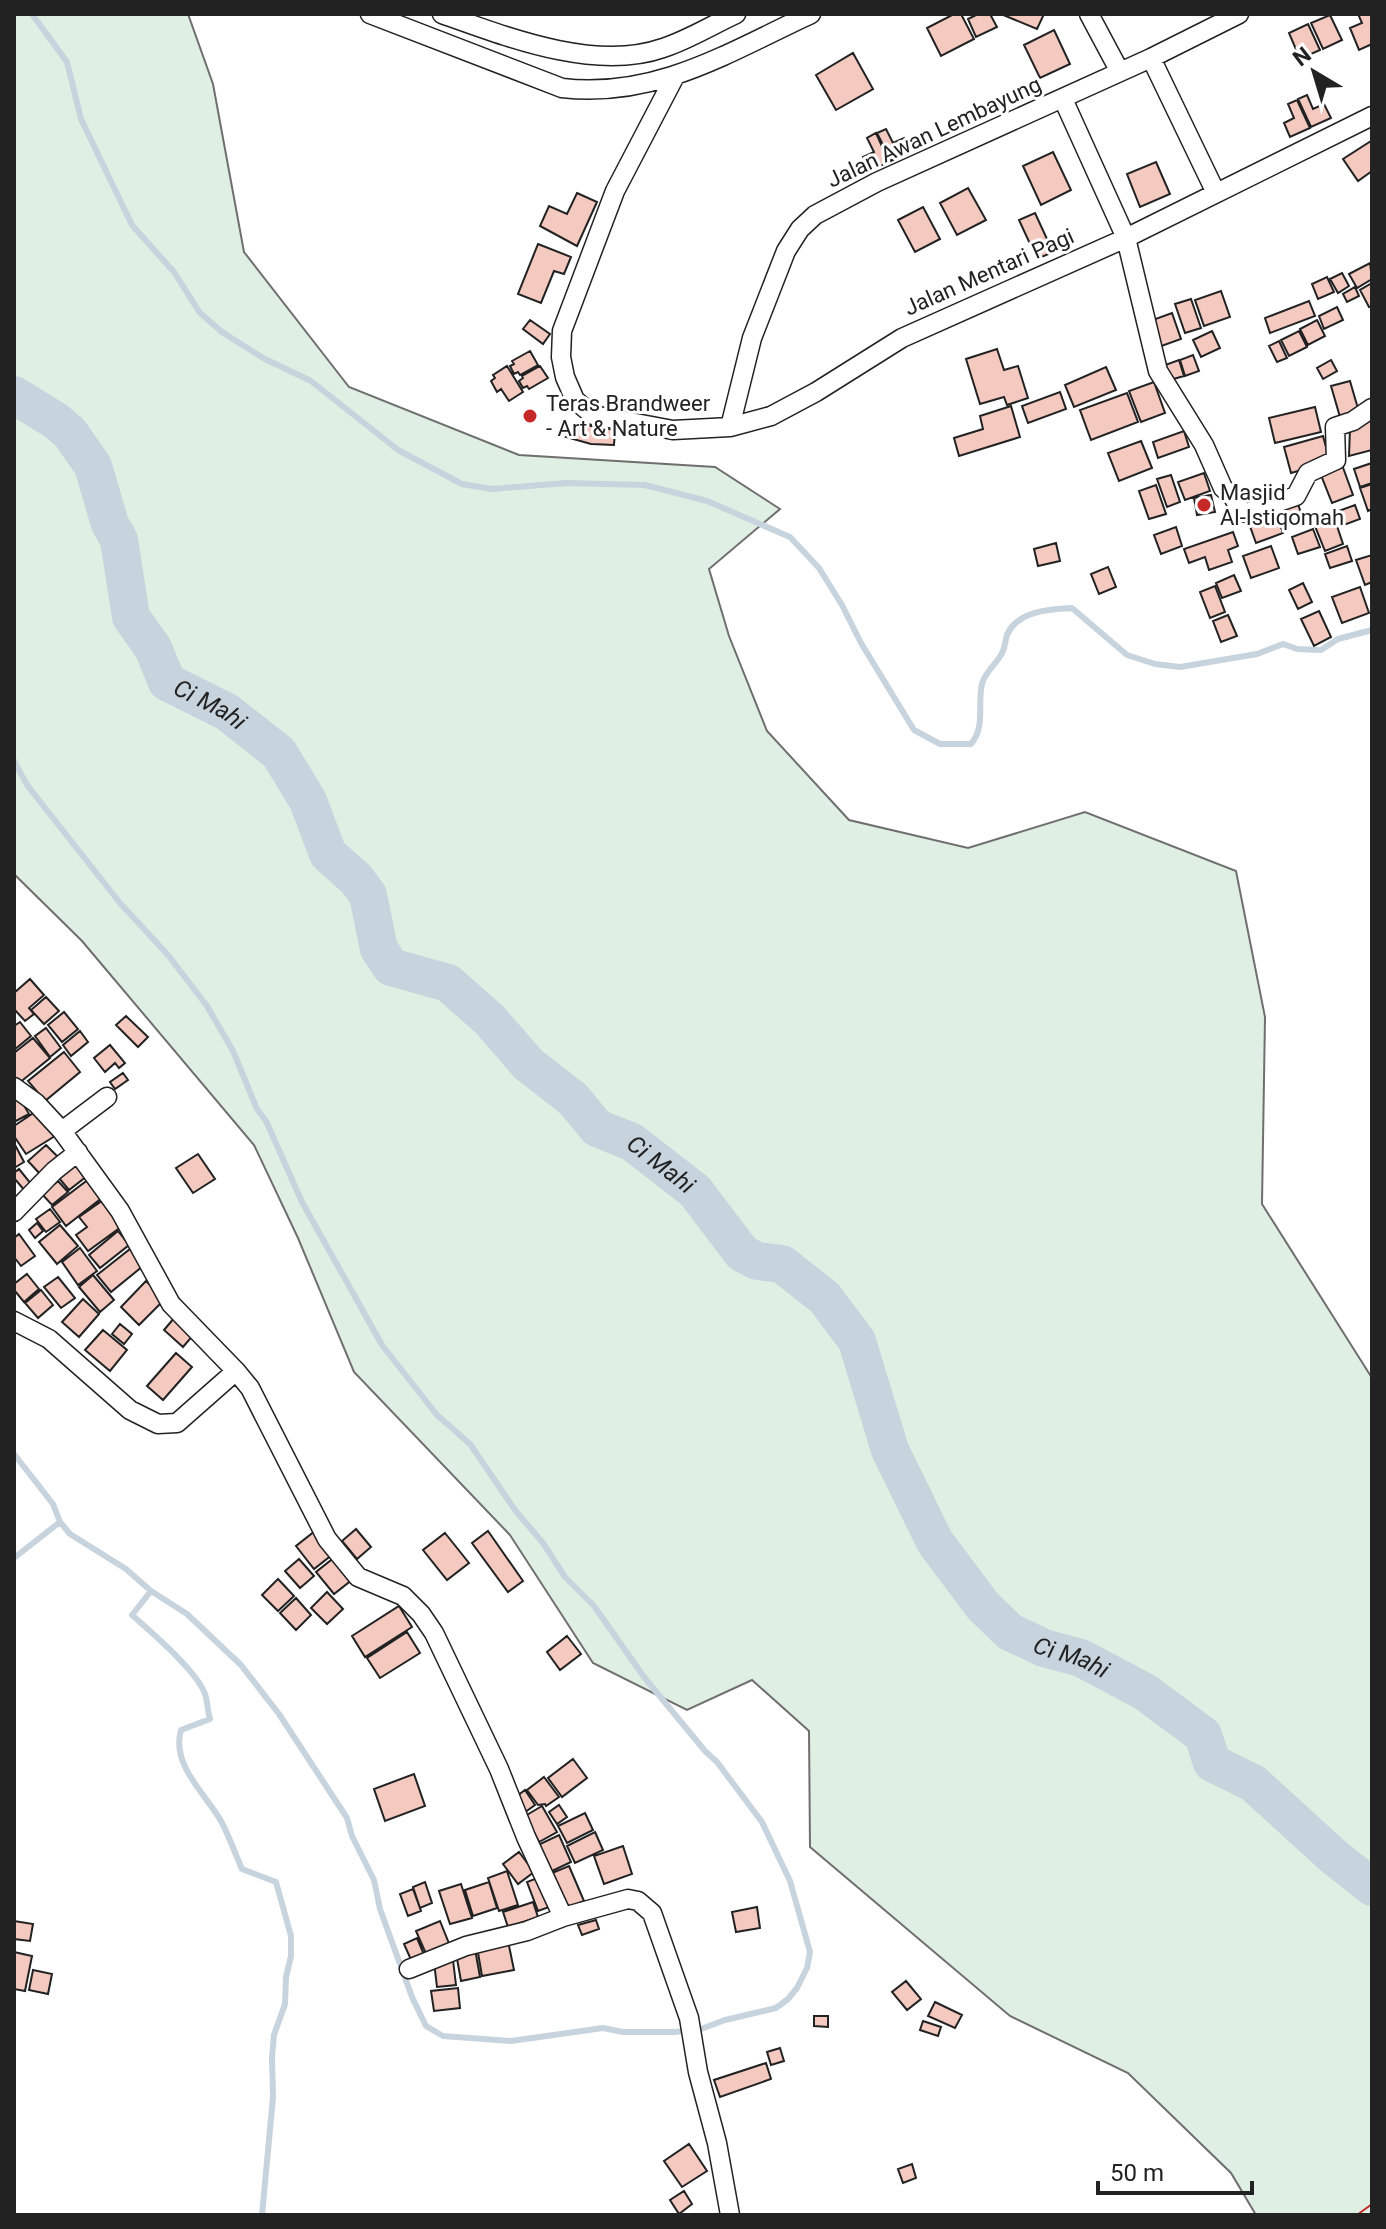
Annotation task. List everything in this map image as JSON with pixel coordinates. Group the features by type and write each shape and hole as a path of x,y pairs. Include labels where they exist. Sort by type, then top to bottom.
{"street":[{"path":"370,14 562,88 586,91 619,89 674,78 811,14"},
{"path":"442,14 487,30 569,52 603,57 663,49 736,14"},
{"path":"1089,14 1120,72"},
{"name":"Jalan Awan Lembayung","path":"730,427 752,338 786,251 800,229 832,204 1151,58 1239,14"},
{"path":"1151,58 1216,193"},
{"name":"Jalan Mentari Pagi","path":"674,78 615,191 562,331 561,357 575,400 593,415 673,430 730,427 771,416 816,392 902,338 1126,238 1372,116"},
{"path":"1063,99 1126,238 1158,371 1204,445 1223,488 1241,511 1247,513 1296,496 1308,473 1336,460 1335,427 1353,421 1372,408"},
{"path":"14,1087 36,1103 62,1131 120,1211 166,1297 250,1388 327,1539 358,1577 403,1596 434,1633 499,1769 563,1917"},
{"path":"62,1131 107,1097"},
{"path":"14,1212 54,1171 78,1152"},
{"path":"14,1321 49,1339 130,1410 158,1424 177,1423 236,1371"},
{"path":"409,1969 466,1946 527,1931 563,1917 628,1899 638,1901 652,1913 689,2018 730,2215"}],"green space":[{"path":"14,14 188,14 213,84 244,252 349,387 519,455 715,467 780,509 709,569 729,636 767,731 849,820 968,848 1085,812 1236,871 1265,1017 1262,1204 1372,1378 1372,2215 1256,2215 1231,2173 1128,2073 1010,2016 810,1847 809,1731 752,1680 687,1710 593,1663 510,1535 354,1372 298,1238 254,1145 82,941 14,874"}],"building":[{"path":"954,14 961,14 974,39 941,56 927,28"},
{"path":"978,14 990,14 997,27 976,37 968,19"},
{"path":"1001,14 1044,14 1037,29"},
{"path":"1358,14 1372,14 1372,44 1359,50 1350,28 1362,23"},
{"path":"1330,15 1342,40 1323,49 1311,23"},
{"path":"1308,24 1320,50 1300,59 1289,33"},
{"path":"1054,30 1070,64 1040,78 1024,45"},
{"path":"853,53 873,89 836,110 816,75"},
{"path":"1307,95 1313,109 1324,104 1331,118 1311,127 1298,99"},
{"path":"1297,100 1310,128 1290,137 1284,123 1294,118 1288,104"},
{"path":"886,129 893,143 904,138 910,152 891,161 877,133"},
{"path":"876,133 889,162 869,171 863,157 874,152 867,138"},
{"path":"1371,141 1372,171 1358,181 1343,159"},
{"path":"1053,152 1071,190 1041,205 1023,166"},
{"path":"1156,162 1170,194 1140,207 1127,174"},
{"path":"968,188 986,220 957,235 940,203"},
{"path":"577,193 597,202 577,246 540,226 549,206 567,214"},
{"path":"923,207 940,239 915,252 898,220"},
{"path":"1035,213 1053,252 1037,259 1019,220"},
{"path":"538,244 571,257 564,274 554,271 541,303 518,294"},
{"path":"1370,263 1372,279 1357,288 1349,274"},
{"path":"1342,273 1349,286 1338,293 1330,279"},
{"path":"1327,277 1334,292 1318,299 1312,284"},
{"path":"1372,283 1372,306 1369,307 1360,290"},
{"path":"1355,287 1359,296 1347,302 1343,294"},
{"path":"1221,291 1230,317 1204,326 1195,300"},
{"path":"1191,299 1201,328 1185,333 1175,304"},
{"path":"1309,301 1315,316 1270,333 1265,318"},
{"path":"1337,307 1343,320 1324,329 1319,316"},
{"path":"1172,313 1181,339 1156,348 1147,322"},
{"path":"530,320 550,334 543,344 523,329"},
{"path":"1317,320 1325,336 1308,345 1300,329"},
{"path":"1212,331 1220,348 1201,357 1193,340"},
{"path":"1299,331 1307,347 1289,356 1281,340"},
{"path":"1279,341 1287,358 1277,362 1269,346"},
{"path":"997,349 1004,370 1018,366 1028,398 1007,405 1004,397 980,404 966,359"},
{"path":"530,351 538,365 520,375 518,372 514,374 510,366 514,364 512,361"},
{"path":"1193,355 1199,371 1185,376 1180,360"},
{"path":"1179,360 1184,376 1170,380 1165,365"},
{"path":"1331,360 1337,371 1323,379 1317,368"},
{"path":"507,366 523,392 509,401 501,389 497,392 491,381 495,378 493,375"},
{"path":"540,366 548,378 529,389 527,386 523,388 519,381 522,376"},
{"path":"1106,367 1116,390 1074,407 1065,385"},
{"path":"1350,381 1359,412 1340,417 1331,386"},
{"path":"1154,382 1165,413 1141,422 1129,391"},
{"path":"1060,392 1066,409 1028,423 1022,406"},
{"path":"1127,393 1138,422 1091,440 1080,410"},
{"path":"1011,406 1020,437 959,456 954,438 983,429 980,416"},
{"path":"1315,407 1321,432 1275,443 1269,418"},
{"path":"1372,419 1372,450 1349,456 1350,428"},
{"path":"581,421 586,425 615,430 614,445 591,444 566,437"},
{"path":"1184,431 1189,447 1158,458 1153,442"},
{"path":"1323,436 1330,462 1291,473 1284,447"},
{"path":"1141,441 1152,468 1119,481 1108,453"},
{"path":"1341,462 1353,495 1332,503 1319,470"},
{"path":"1372,463 1372,483 1360,487 1354,469"},
{"path":"1204,473 1210,491 1185,500 1178,482"},
{"path":"1171,475 1180,502 1167,507 1157,479"},
{"path":"1372,484 1372,509 1368,511 1360,488"},
{"path":"1156,485 1166,514 1149,519 1139,491"},
{"name":"Masjid Al-Istiqomah","path":"1211,495 1215,512 1197,515 1194,498"},
{"path":"1297,501 1303,519 1284,527 1277,508"},
{"path":"1355,505 1360,519 1341,526 1336,512"},
{"path":"1274,508 1283,533 1256,543 1247,518"},
{"path":"1333,514 1343,544 1325,551 1313,521"},
{"path":"1176,527 1182,546 1161,554 1154,535"},
{"path":"1313,529 1320,547 1298,554 1292,537"},
{"path":"1233,532 1238,546 1228,550 1232,562 1209,570 1205,557 1189,563 1184,549"},
{"path":"1056,543 1060,561 1038,566 1034,549"},
{"path":"1271,546 1279,568 1251,578 1243,556"},
{"path":"1347,546 1352,561 1330,568 1325,554"},
{"path":"1372,555 1372,582 1365,585 1356,560"},
{"path":"1108,567 1116,587 1099,594 1091,574"},
{"path":"1234,575 1241,591 1222,598 1216,583"},
{"path":"1303,583 1312,602 1298,609 1289,590"},
{"path":"1215,586 1225,612 1210,618 1200,592"},
{"path":"1360,587 1369,613 1342,623 1332,597"},
{"path":"1319,611 1331,637 1314,646 1301,619"},
{"path":"1228,615 1237,636 1221,642 1213,621"},
{"path":"30,979 44,995 29,1008 34,1014 25,1021 14,1009 14,993"},
{"path":"46,997 59,1011 44,1024 31,1010"},
{"path":"64,1012 78,1029 62,1042 48,1025"},
{"path":"126,1016 148,1037 138,1047 116,1025"},
{"path":"20,1022 31,1036 14,1050 14,1026"},
{"path":"46,1028 61,1048 50,1057 35,1036"},
{"path":"80,1031 88,1042 71,1056 63,1045"},
{"path":"33,1038 50,1058 18,1084 14,1080 14,1053"},
{"path":"110,1045 125,1063 119,1068 115,1063 105,1072 94,1058"},
{"path":"64,1052 80,1072 45,1101 28,1081"},
{"path":"123,1073 128,1080 115,1089 110,1082"},
{"path":"14,1091 29,1114 14,1122"},
{"path":"38,1110 55,1136 26,1154 14,1136 14,1126"},
{"path":"14,1143 24,1162 14,1168"},
{"path":"46,1145 60,1159 41,1175 28,1161"},
{"path":"198,1154 215,1179 193,1193 176,1168"},
{"path":"77,1164 87,1176 69,1190 59,1178"},
{"path":"19,1169 32,1185 25,1191 14,1178 14,1173"},
{"path":"89,1179 103,1197 66,1226 52,1207"},
{"path":"58,1181 68,1192 52,1205 42,1194"},
{"path":"106,1198 125,1224 88,1251 76,1235 87,1227 79,1217"},
{"path":"50,1209 60,1222 46,1232 36,1219"},
{"path":"37,1223 43,1231 35,1238 29,1230"},
{"path":"60,1225 78,1246 57,1264 39,1242"},
{"path":"118,1231 129,1245 100,1268 89,1255"},
{"path":"19,1234 35,1256 21,1266 14,1257 14,1238"},
{"path":"80,1248 97,1271 78,1285 62,1262"},
{"path":"130,1249 143,1266 111,1292 97,1275"},
{"path":"27,1274 39,1289 24,1302 14,1290 14,1284"},
{"path":"93,1275 114,1300 100,1312 79,1287"},
{"path":"58,1277 75,1298 61,1308 44,1287"},
{"path":"146,1281 165,1299 139,1325 121,1307"},
{"path":"41,1290 53,1305 38,1318 25,1303"},
{"path":"83,1299 99,1314 79,1337 62,1322"},
{"path":"175,1317 195,1333 183,1347 164,1330"},
{"path":"120,1324 132,1334 124,1344 112,1334"},
{"path":"103,1330 127,1350 110,1371 85,1350"},
{"path":"176,1353 192,1367 163,1400 147,1386"},
{"path":"356,1529 371,1547 357,1559 342,1541"},
{"path":"315,1531 333,1554 314,1569 296,1546"},
{"path":"488,1531 523,1581 508,1592 472,1543"},
{"path":"445,1533 469,1563 447,1580 423,1550"},
{"path":"335,1557 353,1579 334,1594 316,1572"},
{"path":"299,1559 314,1576 300,1588 285,1571"},
{"path":"278,1579 294,1596 278,1611 262,1595"},
{"path":"327,1592 343,1609 327,1624 311,1608"},
{"path":"296,1598 311,1615 296,1630 280,1613"},
{"path":"399,1606 412,1627 365,1657 352,1636"},
{"path":"407,1632 420,1653 380,1678 367,1658"},
{"path":"567,1636 581,1654 560,1670 547,1652"},
{"path":"573,1759 587,1778 562,1797 548,1778"},
{"path":"414,1774 425,1806 385,1821 374,1789"},
{"path":"544,1777 559,1797 546,1806 538,1805 527,1790"},
{"path":"525,1790 535,1805 521,1815 513,1799"},
{"path":"559,1805 567,1817 557,1824 549,1812"},
{"path":"542,1806 557,1832 539,1842 525,1816"},
{"path":"585,1813 593,1830 567,1843 558,1826"},
{"path":"595,1832 603,1850 575,1863 567,1846"},
{"path":"559,1835 571,1862 550,1872 538,1845"},
{"path":"623,1846 632,1874 604,1884 594,1856"},
{"path":"519,1852 534,1872 518,1884 503,1864"},
{"path":"569,1866 584,1901 567,1908 552,1873"},
{"path":"507,1871 518,1905 499,1911 488,1878"},
{"path":"540,1877 552,1906 538,1911 527,1882"},
{"path":"425,1882 432,1903 420,1908 413,1887"},
{"path":"489,1882 497,1908 473,1916 465,1890"},
{"path":"461,1884 472,1918 450,1924 439,1891"},
{"path":"413,1889 421,1911 408,1916 400,1894"},
{"path":"533,1902 538,1917 508,1927 503,1912"},
{"path":"757,1907 760,1928 736,1932 732,1912"},
{"path":"596,1920 599,1929 582,1935 578,1925"},
{"path":"14,1921 33,1924 30,1941 14,1939"},
{"path":"440,1921 450,1946 427,1956 416,1931"},
{"path":"417,1938 425,1957 412,1962 404,1944"},
{"path":"508,1941 514,1970 482,1976 477,1947"},
{"path":"475,1949 480,1977 461,1981 456,1953"},
{"path":"14,1952 32,1956 25,1991 14,1989"},
{"path":"453,1960 456,1985 437,1987 434,1962"},
{"path":"33,1970 52,1974 48,1994 29,1990"},
{"path":"906,1981 921,1999 907,2010 892,1992"},
{"path":"458,1988 460,2008 434,2011 431,1991"},
{"path":"935,2002 962,2015 955,2028 928,2016"},
{"path":"814,2016 828,2016 828,2027 814,2026"},
{"path":"923,2021 941,2027 938,2036 920,2030"},
{"path":"780,2048 784,2061 771,2065 767,2052"},
{"path":"766,2063 771,2079 720,2097 714,2080"},
{"path":"689,2144 707,2171 682,2187 664,2161"},
{"path":"912,2164 916,2178 903,2183 898,2169"},
{"path":"684,2191 692,2204 679,2214 670,2200"}],"waterway":[{"path":"32,14 67,62 81,119 132,225 174,272 200,313 222,332 263,358 311,381 398,450 462,484 492,489 566,483 645,485 707,501 790,537 819,568 914,730 940,744 971,744 978,730 984,679 1002,653 1012,627 1035,613 1072,608 1127,655 1155,664 1180,667 1257,654 1283,644 1297,649 1321,650 1338,639 1372,630"},
{"name":"Ci Mahi","path":"14,395 70,433 93,466 110,524 119,540 131,617 153,648 167,682 227,712 279,753 308,801 328,854 356,879 368,895 379,949 391,967 448,983 490,1020 528,1064 573,1099 597,1128 632,1142 695,1191 742,1253 757,1261 782,1264 825,1298 857,1341 890,1450 935,1542 983,1606 1010,1632 1044,1648 1081,1658 1145,1692 1203,1735 1212,1763 1253,1783 1372,1887"},
{"path":"14,761 27,785 120,903 168,955 207,1006 233,1051 302,1202 382,1345 437,1415 470,1444 565,1577 594,1606 644,1677 717,1762 762,1822 790,1881 810,1952 807,1968 797,1988 776,2008 701,2029 675,2032 623,2032 603,2028 511,2041 443,2036 426,2026 412,1997 380,1909 374,1880 352,1836 347,1818 279,1714 241,1665 187,1614 151,1591 126,1569 70,1534 60,1522 53,1504 14,1454"},
{"path":"14,1558 60,1522"},
{"path":"151,1591 132,1615 193,1674 207,1700 210,1719 181,1730 179,1743 185,1767 221,1821 242,1869 276,1882 291,1936 285,2004 274,2035 273,2097 262,2215"}],"power":[{"path":"1357,2215 1372,2204"}],"place":[{"name":"Teras Brandweer - Art & Nature","path":"530,416"},
{"name":"Masjid Al-Istiqomah","path":"1204,505"}]}
